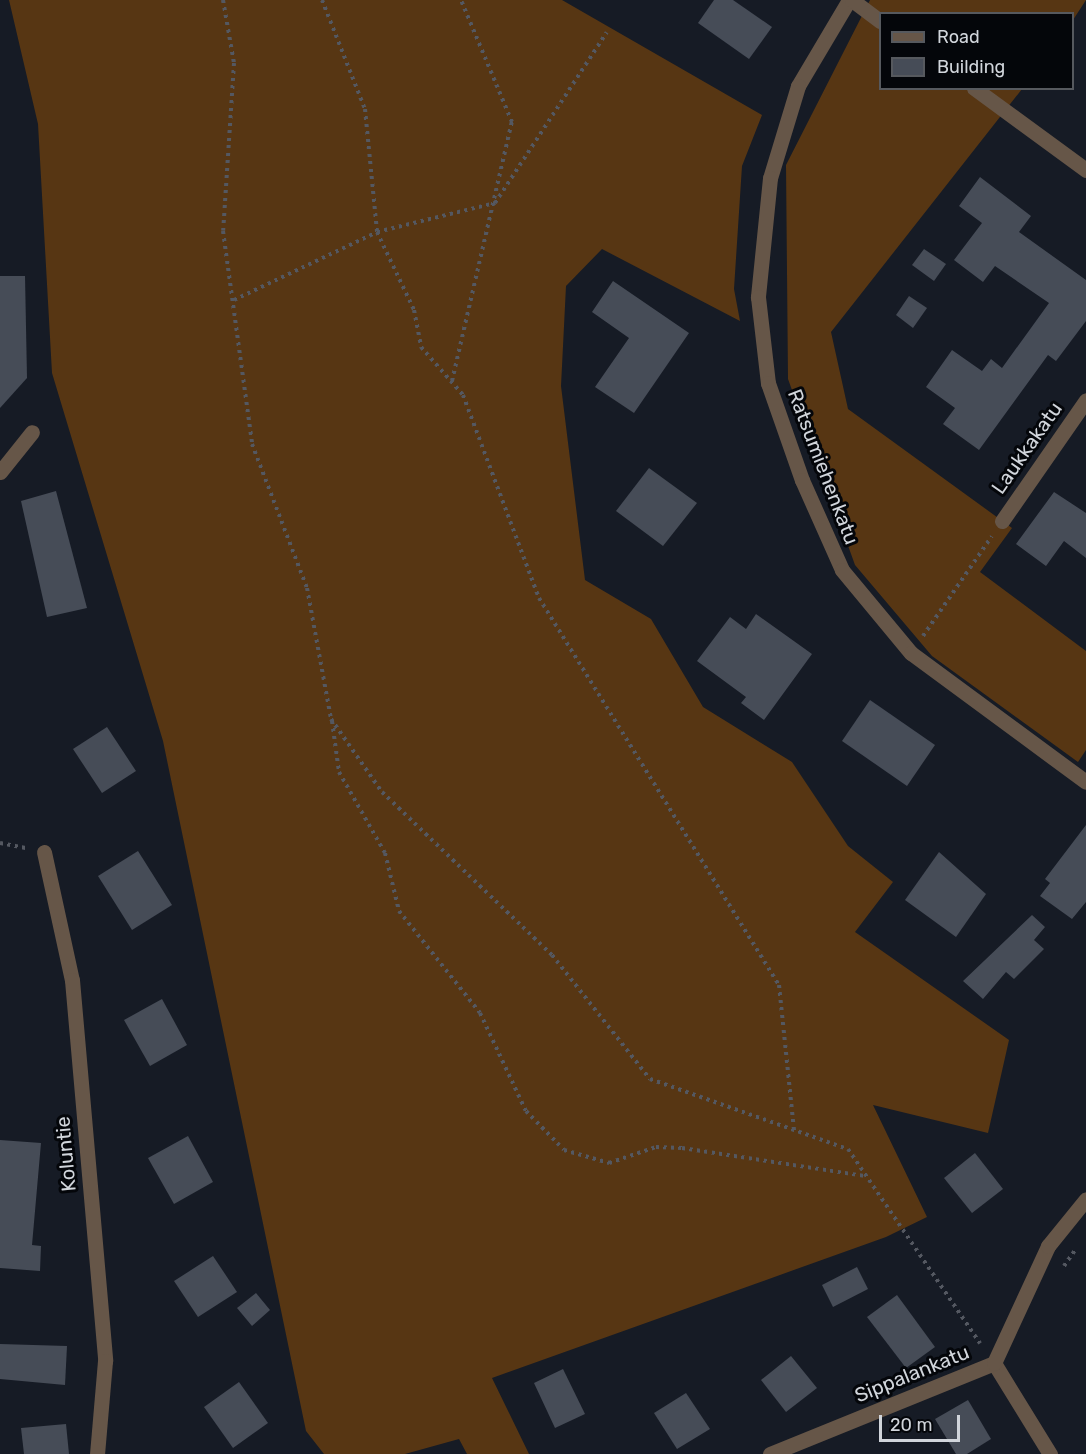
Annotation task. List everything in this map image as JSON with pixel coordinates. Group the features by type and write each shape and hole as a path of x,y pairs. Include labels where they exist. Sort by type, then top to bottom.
{"street":[{"path":"851,0 879,20"},
{"name":"Ratsumiehenkatu","path":"851,0 795,96 770,178 758,297 768,383 802,480 842,570 911,653 1086,782"},
{"path":"977,90 1086,170"},
{"name":"Laukkakatu","path":"1002,520 1086,400"},
{"path":"0,472 32,432"},
{"name":"Koluntie","path":"44,852 75,1016 105,1361 97,1454"},
{"name":"Sippalankatu","path":"770,1454 994,1363 1048,1246 1086,1199"},
{"path":"994,1363 1050,1454"}],"path":[{"path":"223,0 234,63 223,231 252,444 307,588 339,772 385,853 399,911 480,1013 526,1111 564,1150 609,1163 656,1147 682,1148 867,1177"},
{"path":"322,0 365,109 377,232 414,310 421,347 463,395 539,598 779,985 794,1130"},
{"path":"451,382 495,203 512,122 461,0"},
{"path":"233,300 377,232 495,203 607,32"},
{"path":"911,653 1002,520"},
{"path":"331,719 382,792 552,955 650,1079 848,1149 994,1363"},
{"path":"1061,1271 1080,1243"}],"shaded area":[{"path":"9,0 562,0 762,115 742,166 734,289 740,321 602,249 566,286 561,386 585,580 651,619 703,707 792,762 848,846 893,882 855,932 1009,1040 988,1133 873,1105 927,1217 886,1237 492,1378 529,1454 467,1454 459,1439 405,1454 324,1454 306,1431 163,741 52,373 38,124"},
{"path":"870,0 1086,0 1074,18 1074,12 879,12 879,90 1021,90 831,332 848,409 1012,528 980,572 1086,651 1086,750 1078,762 932,656 855,565 788,379 786,165"}],"building":[{"path":"714,0 733,0 772,27 749,59 698,23"},
{"path":"980,177 1031,216 1019,232 1086,280 1086,321 1056,361 1048,355 979,450 943,424 955,408 926,387 952,350 982,371 991,359 1002,368 1049,303 995,266 983,282 954,260 982,223 959,206"},
{"path":"924,249 946,264 934,281 912,265"},
{"path":"0,276 25,276 27,378 0,408"},
{"path":"613,281 689,333 634,413 595,387 629,338 592,312"},
{"path":"909,296 927,308 913,328 896,315"},
{"path":"649,468 697,503 663,546 616,511"},
{"path":"56,491 87,608 47,617 21,501"},
{"path":"1054,492 1086,513 1086,558 1064,541 1046,566 1016,544"},
{"path":"756,614 812,654 764,720 741,703 746,697 697,661 730,617 746,629"},
{"path":"870,700 935,745 907,786 842,741"},
{"path":"107,727 136,771 102,793 73,749"},
{"path":"1086,825 1086,902 1072,919 1040,896 1050,883 1045,879"},
{"path":"138,851 172,905 132,930 98,876"},
{"path":"939,852 986,894 956,937 905,900"},
{"path":"1032,915 1045,927 1034,940 1044,949 1014,979 1006,972 983,999 963,981"},
{"path":"162,999 187,1045 150,1066 124,1020"},
{"path":"188,1136 213,1182 174,1204 148,1158"},
{"path":"0,1140 41,1143 32,1245 41,1246 40,1271 0,1268"},
{"path":"975,1153 1003,1189 972,1213 944,1178"},
{"path":"213,1256 237,1292 198,1317 174,1281"},
{"path":"857,1267 868,1289 833,1307 822,1285"},
{"path":"256,1293 270,1310 252,1326 237,1308"},
{"path":"897,1295 935,1347 906,1368 867,1317"},
{"path":"0,1344 67,1346 65,1385 0,1379"},
{"path":"791,1356 817,1388 786,1412 761,1380"},
{"path":"563,1369 585,1414 555,1428 534,1383"},
{"path":"239,1382 268,1423 233,1448 204,1407"},
{"path":"686,1393 710,1429 677,1449 654,1413"},
{"path":"968,1400 991,1439 967,1454 956,1454 935,1419"},
{"path":"66,1424 69,1454 24,1454 21,1428"}]}
